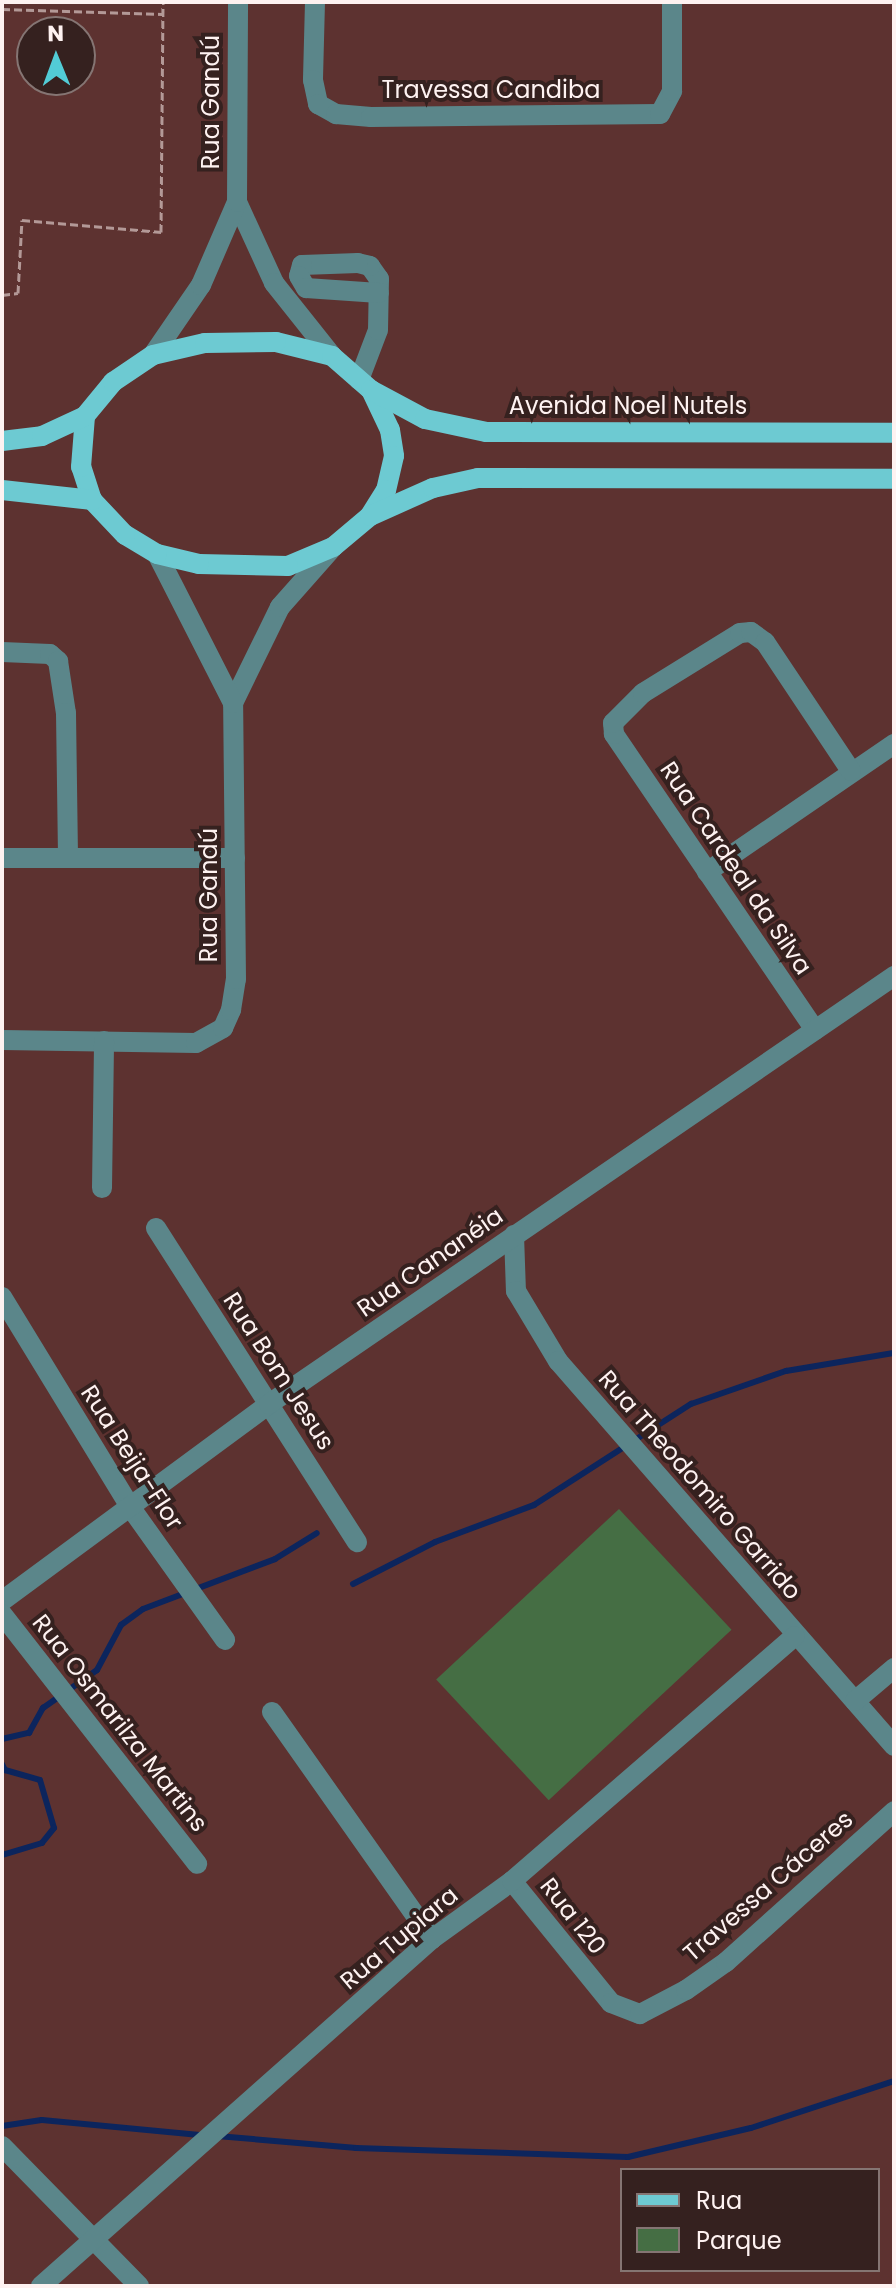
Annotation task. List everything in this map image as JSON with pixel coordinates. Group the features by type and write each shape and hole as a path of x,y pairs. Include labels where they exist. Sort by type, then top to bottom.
{"main road":[{"path":"2,441 42,436 85,416 113,382 153,355 205,343 276,342 332,356 365,385 390,430 394,456 386,490 370,516"},
{"name":"Avenida Noel Nutels","path":"365,385 425,419 486,432 894,433"},
{"path":"85,416 81,467 92,500 125,535 157,554 236,568 288,566 333,547 370,516 433,488 478,478 894,479"},
{"path":"2,490 92,500"}],"street":[{"name":"Rua Gandú","path":"153,355 201,285 237,202 238,2"},
{"name":"Travessa Candiba","path":"315,2 313,80 318,104 336,114 371,117 654,115 665,110 672,81 672,2"},
{"name":"Rua Gandú","path":"237,202 274,283 332,356"},
{"path":"365,385 378,330 379,293"},
{"name":"Rua Gandú","path":"233,703 280,607 333,547"},
{"name":"Rua Gandú","path":"2,1040 170,1042 209,1037 223,1028 231,1010 236,979 233,703 157,554"},
{"name":"Rua Cardeal da Silva","path":"815,1030 614,734 613,723 628,705 740,633 751,632 765,642 851,771"},
{"path":"2,652 50,654 58,661 66,713 68,858"},
{"path":"707,872 894,744"},
{"path":"2,858 235,858"},
{"name":"Rua Cananéia","path":"2,1601 269,1404 894,976"},
{"path":"102,1188 104,1041"},
{"name":"Rua Bom Jesus","path":"156,1228 357,1542"},
{"name":"Rua Theodomiro Garrido","path":"514,1235 516,1291 558,1361 894,1746"},
{"name":"Rua Beija-Flor","path":"2,1297 131,1508 225,1640"},
{"name":"Rua Osmarilza Martins","path":"2,1614 197,1864"},
{"name":"Rua Tupiara","path":"41,2286 432,1939 512,1881 795,1636"},
{"path":"855,1701 894,1668"},
{"path":"272,1712 432,1939"},
{"name":"Travessa Cáceres","path":"594,1984 630,2014 651,2010 686,1990 726,1962 894,1811"},
{"name":"Rua 120","path":"512,1881 594,1984"},
{"path":"2,2146 98,2238 139,2286"}],"path":[{"path":"2,295 18,293 22,220 161,232 163,2"},
{"path":"2,9 163,14"}],"green space":[{"path":"619,1509 732,1630 549,1800 436,1679"}],"waterway":[{"path":"353,1584 435,1542 534,1505 691,1404 786,1371 894,1353"},
{"path":"2,1739 29,1733 43,1708 97,1670 121,1625 143,1609 275,1559 317,1533"},
{"path":"2,1764 5,1770 40,1780 54,1828 42,1843 2,1855"},
{"path":"217,2136 356,2148 628,2157 751,2128 894,2081"},
{"path":"2,2126 42,2120 202,2135"}]}
